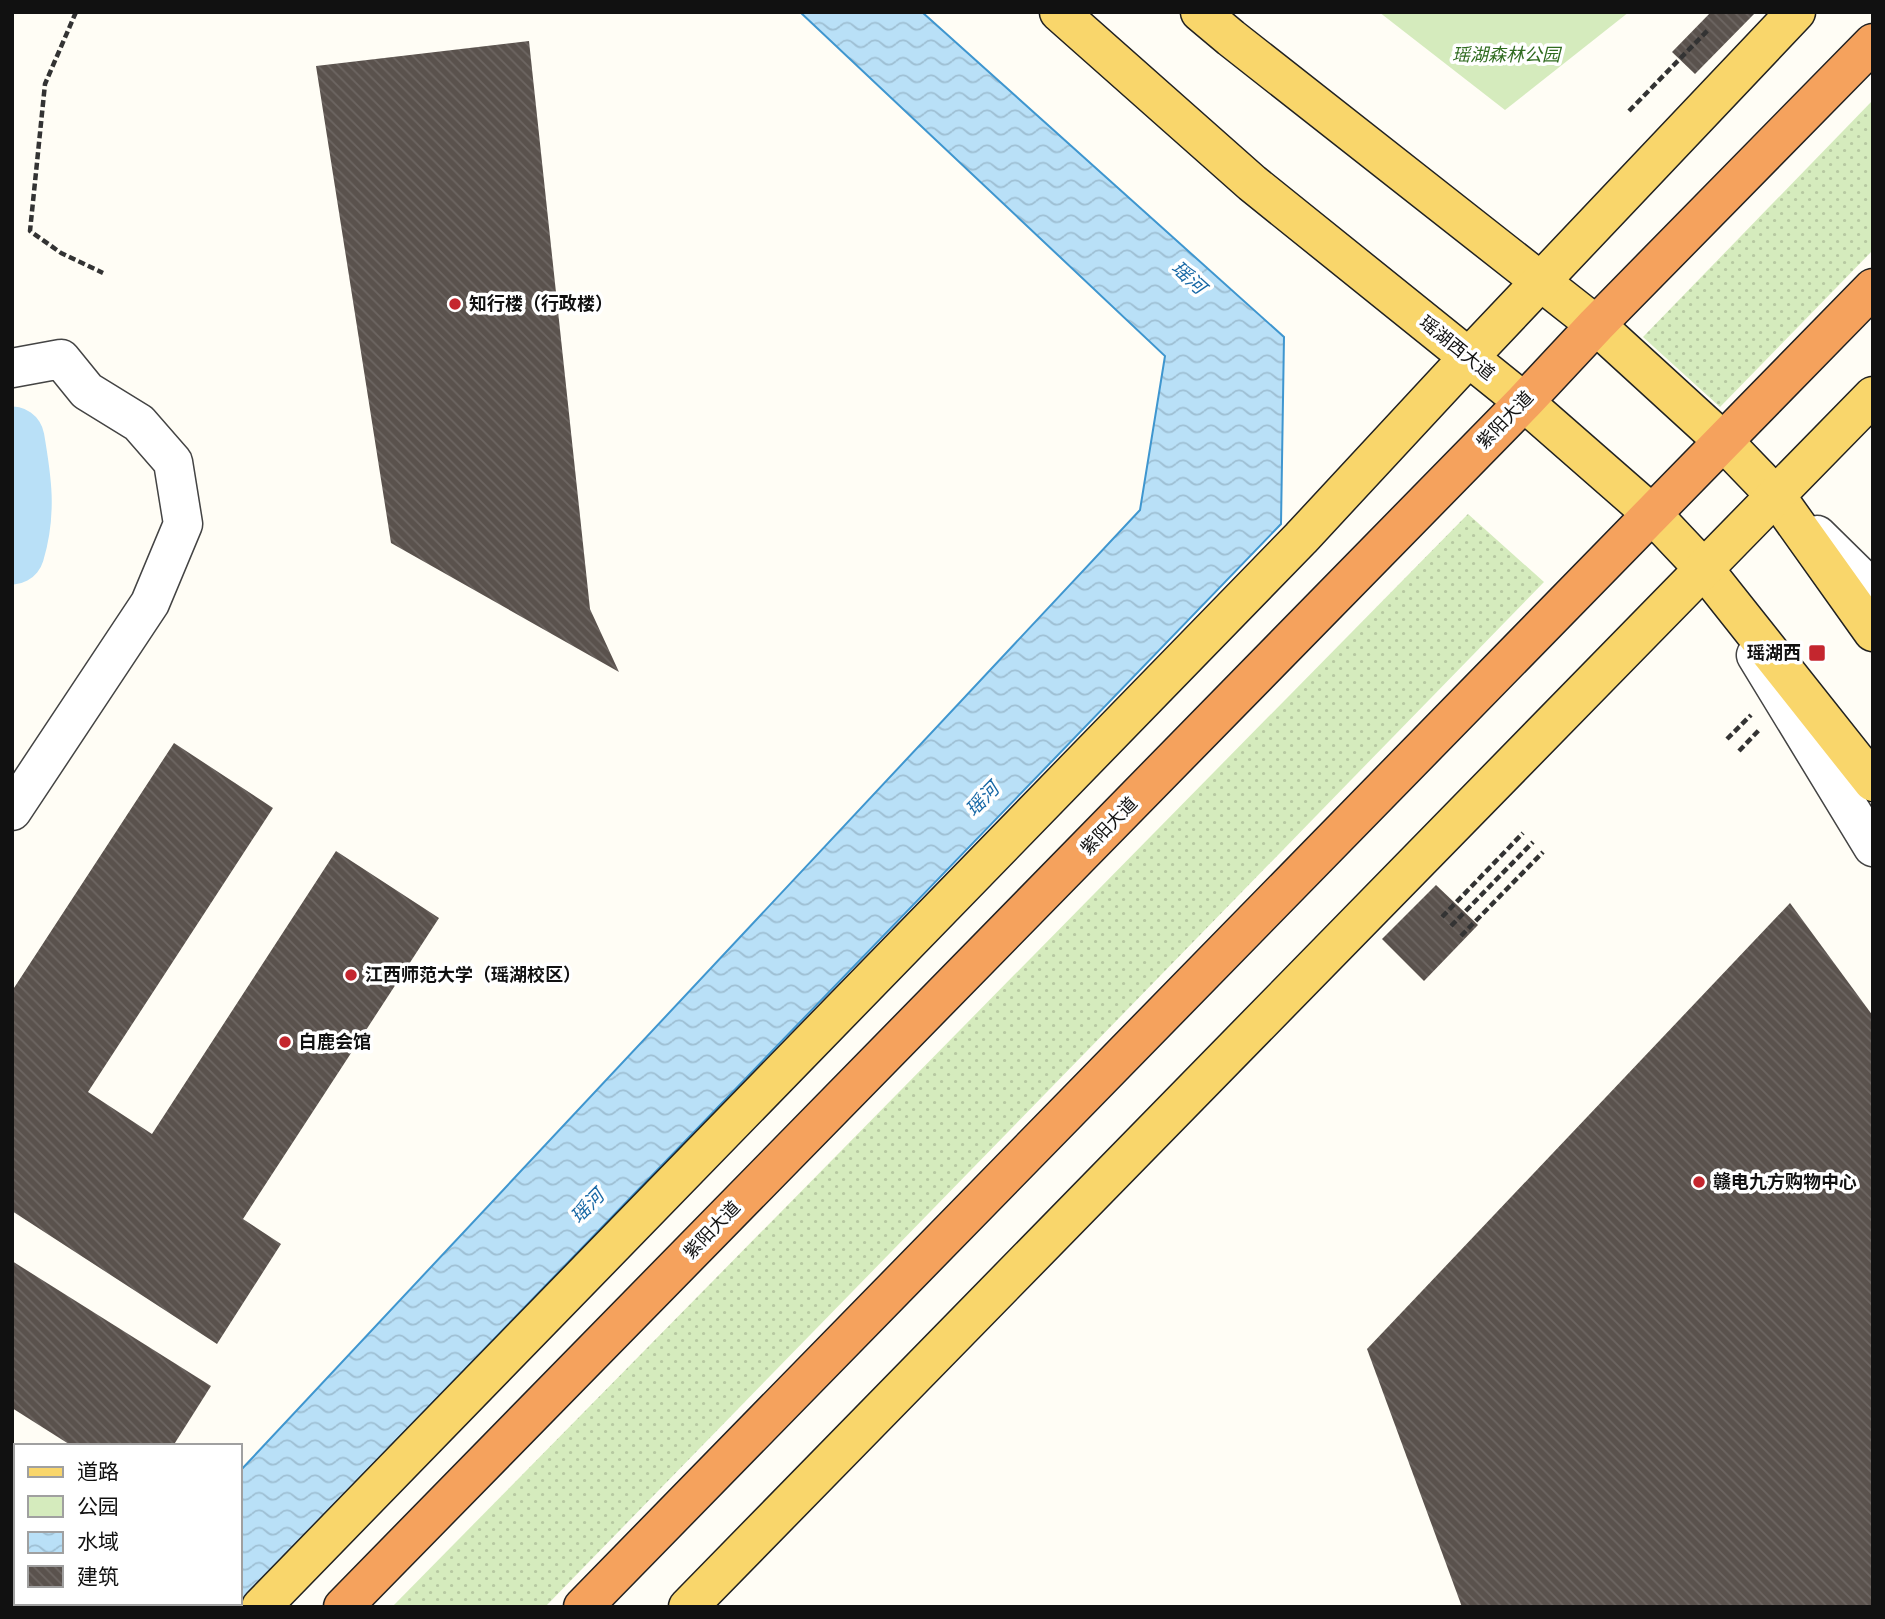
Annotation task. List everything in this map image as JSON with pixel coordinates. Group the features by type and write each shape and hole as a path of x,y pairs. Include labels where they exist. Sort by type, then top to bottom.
{"highway":[{"name":"紫阳大道","path":"343,1607 1524,402 1595,324 1873,43"},
{"path":"583,1607 1873,288"}],"main road":[{"name":"瑶湖西大道","path":"1059,12 1252,183 1524,402 1651,514 1704,569 1873,782"},
{"path":"1200,12 1595,324 1724,442 1776,496 1873,632"},
{"path":"261,1607 1301,538 1796,12"},
{"path":"688,1607 1873,396"}],"street":[{"path":"12,368 61,359 87,391 139,423 173,461 183,524 150,603 24,768 12,811"},
{"path":"1776,496 1873,590"},
{"path":"1704,569 1873,848"}],"path":[{"path":"76,12 45,84 30,231 61,253 103,273"},
{"path":"1629,111 1709,29"},
{"path":"1442,917 1523,833"},
{"path":"1451,926 1533,842"},
{"path":"1461,936 1543,852"}],"green space":[{"name":"瑶湖森林公园","path":"1379,12 1629,12 1505,110"},
{"path":"1873,100 1873,250 1720,407 1643,337"},
{"path":"1468,514 1544,582 545,1607 392,1607"}],"water":[{"name":"瑶河","path":"800,12 922,12 1284,337 1281,524 242,1600 242,1469 1140,510 1165,356"},
{"path":"14,1574 14,1605 237,1605 12,1607"}],"building":[{"path":"1711,12 1756,12 1695,74 1672,52"},
{"name":"知行楼（行政楼）","path":"529,41 590,609 619,672 391,543 316,66"},
{"name":"白鹿会馆","path":"174,743 273,808 88,1092 152,1134 336,851 439,918 243,1219 281,1244 217,1344 12,1211 12,991"},
{"path":"1436,885 1478,925 1424,981 1382,939"},
{"name":"赣电九方购物中心","path":"1790,903 1873,1016 1873,1607 1462,1607 1367,1349"},
{"path":"12,1261 211,1386 174,1444 69,1444 12,1408"}],"waterway":[{"path":"12,439 19,496 18,523 12,552"}],"place":[{"name":"知行楼（行政楼）","path":"455,304"},
{"name":"瑶湖西","path":"1817,653"},
{"name":"江西师范大学（瑶湖校区）","path":"351,975"},
{"name":"白鹿会馆","path":"285,1042"},
{"name":"赣电九方购物中心","path":"1699,1182"}]}
